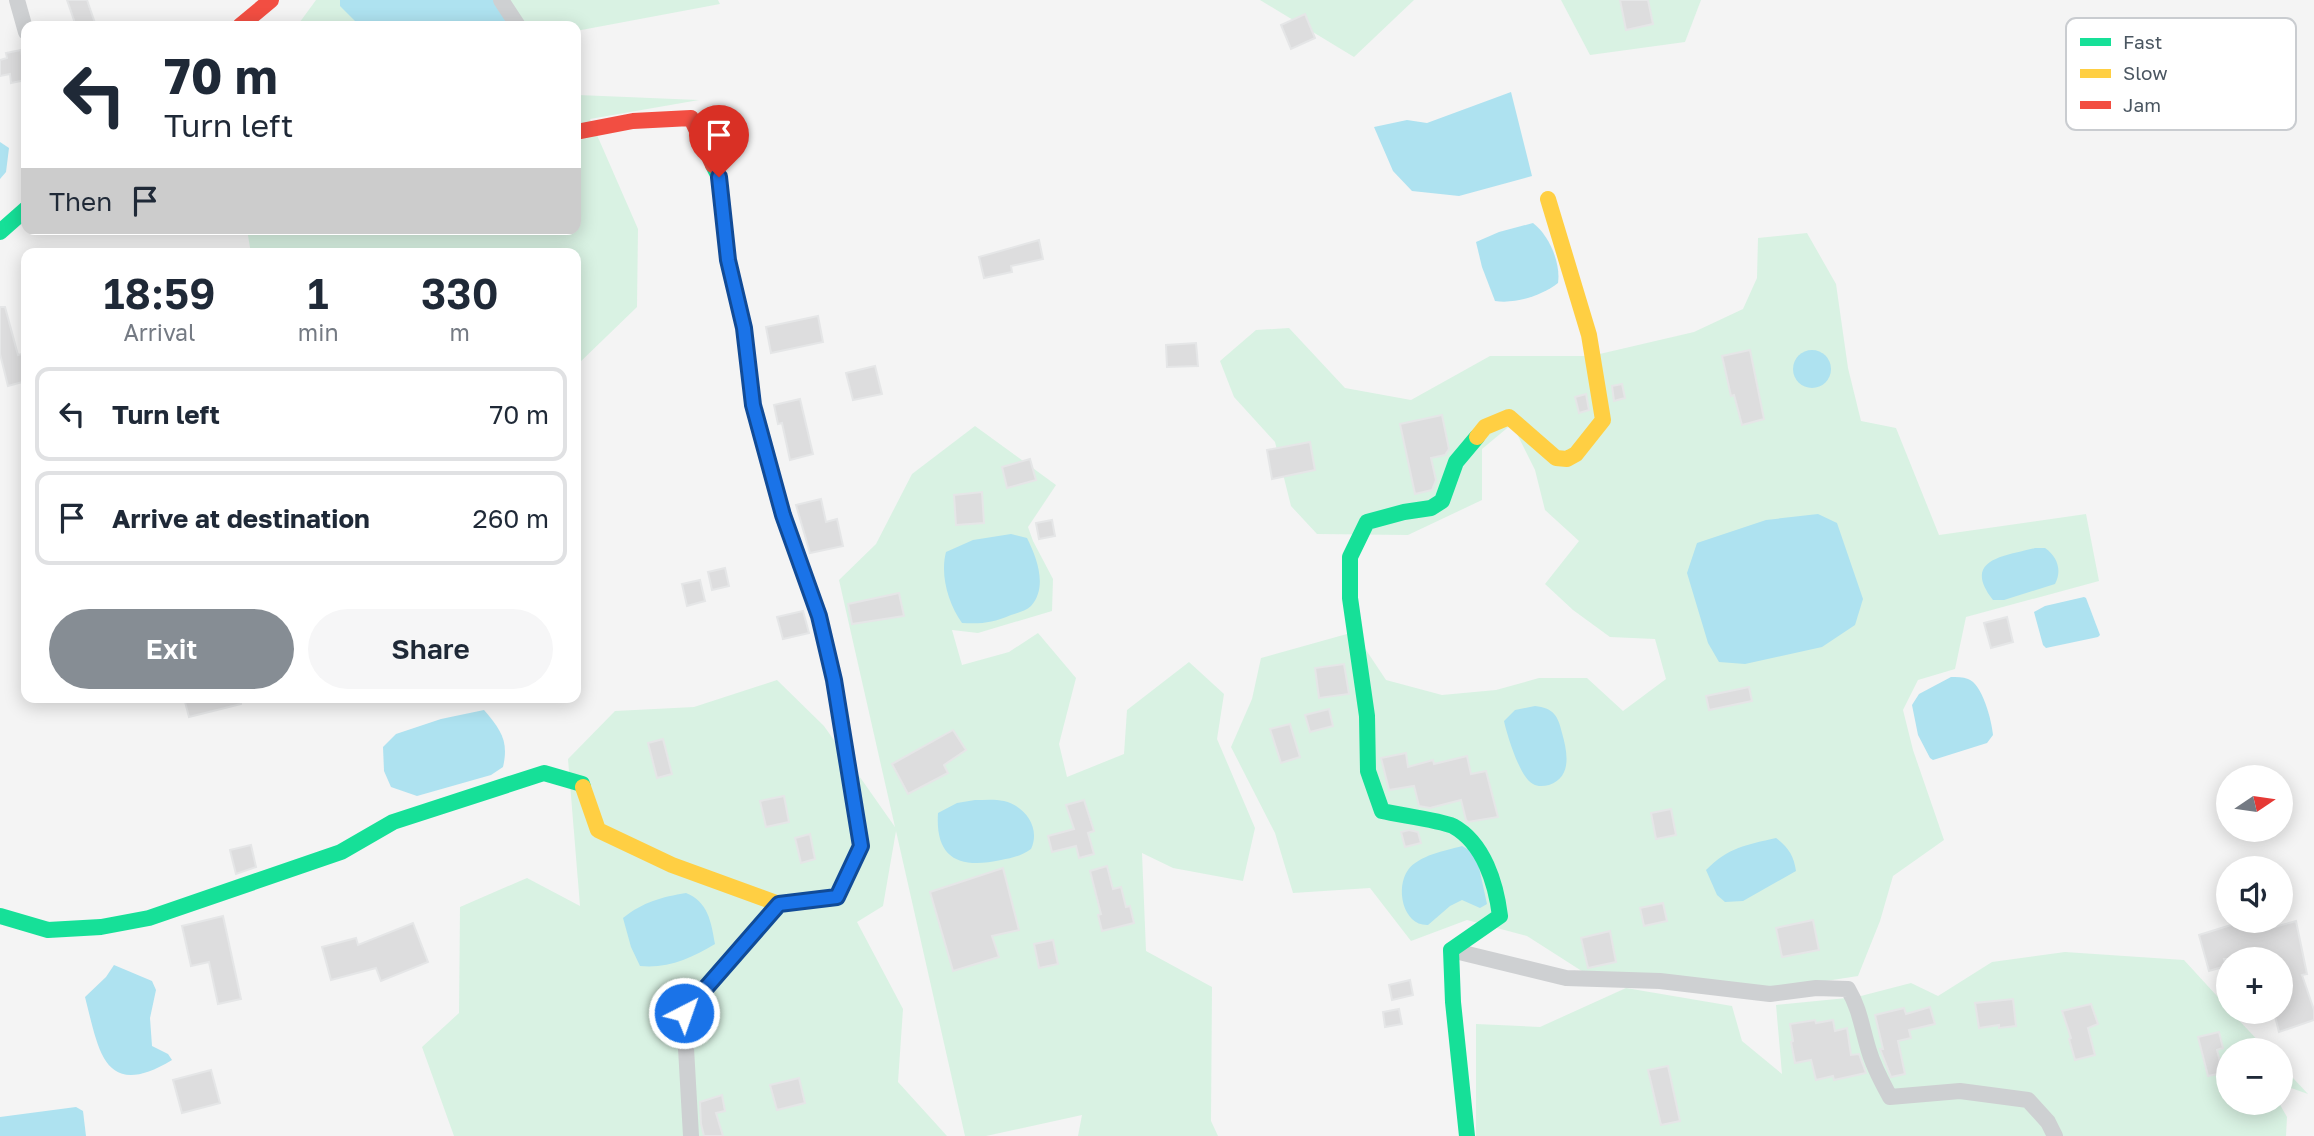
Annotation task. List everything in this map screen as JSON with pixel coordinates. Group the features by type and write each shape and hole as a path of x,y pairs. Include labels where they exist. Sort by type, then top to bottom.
{"main road":[{"path":"246,21 271,0"},
{"path":"0,916 48,930 101,927 149,918 341,852 393,822 544,773 582,784 598,830 672,865 779,904 837,897 861,846 834,680 819,616 783,515 753,405 744,328 728,260 719,177 691,118 633,121 581,131"},
{"path":"1467,1136 1453,1002 1451,950 1500,916 1497,892 1477,846 1452,826 1382,811 1367,771 1367,716 1350,598 1350,557 1367,522 1431,508 1442,501 1456,462 1485,427 1509,417 1556,458 1567,459 1576,454 1603,420 1586,322 1548,199"},
{"path":"0,232 21,213"}],"street":[{"path":"18,0 23,21"},
{"path":"501,0 515,21"},
{"path":"691,1136 684,1013 779,904"},
{"path":"1451,950 1566,978 1660,981 1770,994 1816,988 1848,989 1858,1007 1877,1074 1890,1097 1960,1091 2028,1100 2048,1122 2055,1136"}],"green space":[{"path":"316,0 718,0 720,4 581,30 581,21 301,21"},
{"path":"1260,0 1414,0 1354,57"},
{"path":"1561,0 1701,0 1685,42 1590,55"},
{"path":"581,95 699,100 590,119 638,229 637,307 581,361 581,248 250,248 248,235 581,235"},
{"path":"1807,233 1836,284 1848,368 1861,421 1896,428 1939,535 2086,514 2099,581 1966,617 1955,669 1918,680 1903,710 1913,750 1944,840 1893,876 1880,921 1858,976 1768,990 1588,975 1527,936 1467,920 1411,941 1370,888 1293,893 1275,833 1231,747 1252,699 1261,658 1354,632 1386,680 1442,695 1496,690 1539,678 1587,678 1623,711 1666,679 1655,639 1610,637 1573,610 1545,584 1579,541 1545,510 1535,470 1512,424 1482,449 1482,500 1408,535 1317,534 1291,506 1275,442 1234,397 1220,361 1256,330 1289,328 1345,388 1411,400 1490,356 1591,356 1694,332 1743,309 1757,278 1758,238"},
{"path":"975,426 1056,485 1028,527 1053,579 1052,611 978,633 952,630 962,665 1009,652 1038,633 1076,678 1059,744 1067,777 1124,754 1127,710 1189,662 1224,694 1217,739 1255,828 1243,881 1173,868 1142,853 1146,951 1212,987 1211,1121 1218,1136 1078,1136 1082,1115 986,1136 965,1136 896,831 883,906 857,922 903,1009 898,1082 947,1136 454,1136 422,1047 459,1013 460,907 527,878 580,906 568,759 615,711 694,707 777,680 824,726 895,827 839,580 876,544 912,474"},
{"path":"2065,952 2184,960 2216,995 2216,1024 2242,1024 2256,1038 2216,1038 2216,1115 2286,1115 2286,1136 1476,1136 1476,1024 1540,1027 1626,988 1732,1006 1742,1041 1782,1074 1776,1005 1857,997 1911,983 1938,996 1992,962"},
{"path":"2293,1078 2308,1094 2293,1089"}],"water":[{"path":"340,0 494,0 506,21 355,21 340,6"},
{"path":"1511,92 1532,176 1459,196 1412,191 1393,171 1374,127 1407,120 1427,123"},
{"path":"0,142 9,148 6,172 0,179"},
{"path":"1533,223 1553,250 1558,267 1558,283 1528,298 1495,301 1476,242 1499,232"},
{"path":"1812,350 1825,356 1831,369 1825,382 1812,388 1799,382 1793,369 1799,356"},
{"path":"1818,514 1837,523 1863,599 1855,625 1822,647 1745,664 1719,662 1708,643 1687,573 1697,543 1766,520"},
{"path":"1011,534 1027,538 1034,554 1040,581 1036,598 1027,609 998,620 962,623 946,589 946,552 973,540"},
{"path":"2045,548 2056,560 2058,574 2055,584 2004,600 1993,600 1984,586 1984,568 2000,557"},
{"path":"2084,597 2100,635 2046,648 2034,612 2045,606"},
{"path":"1951,677 1968,679 1978,687 1993,735 1987,743 1933,760 1918,735 1912,705 1919,694"},
{"path":"1535,706 1550,711 1556,717 1565,748 1566,763 1562,776 1545,786 1533,784 1523,774 1504,721 1515,710"},
{"path":"484,710 502,736 505,750 503,767 491,775 417,796 391,787 384,771 383,747 396,734 441,719"},
{"path":"1001,800 1024,813 1034,833 1031,849 1016,856 986,862 973,863 953,857 941,841 938,813 957,803"},
{"path":"1776,838 1790,852 1796,871 1743,901 1725,902 1717,895 1706,870 1714,862 1747,845"},
{"path":"1462,846 1476,854 1487,904 1480,908 1462,900 1450,906 1428,925 1419,924 1407,913 1402,896 1402,886 1408,870 1425,857"},
{"path":"686,893 704,907 715,944 679,961 660,966 640,966 631,947 623,918 653,901"},
{"path":"114,965 152,981 156,990 150,1018 152,1046 168,1054 172,1060 149,1071 132,1075 118,1072 108,1064 95,1035 85,997 106,977"},
{"path":"76,1107 83,1111 86,1136 0,1136 0,1117"}],"building":[{"path":"67,0 87,0 94,21 74,21"},
{"path":"1620,0 1648,0 1653,24 1626,30"},
{"path":"1305,14 1315,38 1291,49 1281,25"},
{"path":"21,50 21,81 11,83 10,74 0,76 0,60 7,58 6,53"},
{"path":"1039,240 1043,259 1011,266 1012,272 984,278 979,257"},
{"path":"0,307 5,307 18,355 21,354 21,382 8,386 0,354"},
{"path":"818,316 823,342 771,353 766,327"},
{"path":"1196,343 1198,366 1167,367 1166,345"},
{"path":"1750,350 1764,419 1742,425 1734,395 1731,396 1722,356"},
{"path":"875,366 882,394 853,400 846,373"},
{"path":"1622,384 1625,398 1614,401 1612,386"},
{"path":"1586,394 1589,410 1579,413 1575,397"},
{"path":"800,399 813,454 790,460 782,423 778,424 774,405"},
{"path":"1442,415 1449,449 1445,455 1431,458 1436,480 1432,490 1415,494 1400,424"},
{"path":"1310,442 1315,470 1272,479 1267,450"},
{"path":"1030,459 1036,480 1007,488 1002,467"},
{"path":"982,492 984,523 956,525 954,495"},
{"path":"821,499 826,522 837,519 843,546 810,553 796,505"},
{"path":"1052,520 1055,536 1039,539 1036,523"},
{"path":"725,568 729,586 712,590 708,572"},
{"path":"700,580 705,601 687,606 682,584"},
{"path":"899,593 904,616 852,624 848,604"},
{"path":"803,611 809,633 783,639 777,617"},
{"path":"2007,617 2013,642 1991,648 1984,623"},
{"path":"1344,664 1349,694 1319,698 1315,668"},
{"path":"1749,687 1752,701 1709,710 1706,696"},
{"path":"185,703 241,703 241,704 189,717"},
{"path":"1329,709 1333,726 1310,732 1305,715"},
{"path":"1290,724 1300,757 1281,763 1270,729"},
{"path":"953,730 966,750 944,765 948,773 908,794 892,764"},
{"path":"663,739 672,774 657,778 648,743"},
{"path":"1406,753 1408,767 1433,760 1434,764 1467,756 1471,774 1486,771 1498,817 1468,822 1461,800 1430,808 1419,806 1414,786 1389,790 1381,758"},
{"path":"784,796 789,822 766,827 760,801"},
{"path":"1084,800 1094,831 1088,833 1094,854 1079,858 1076,846 1052,852 1048,836 1074,829 1066,805"},
{"path":"1671,809 1676,835 1656,839 1651,813"},
{"path":"1401,832 1418,832 1421,843 1405,847"},
{"path":"810,834 815,859 801,863 795,838"},
{"path":"251,845 256,867 236,874 230,850"},
{"path":"1107,866 1113,889 1121,887 1134,923 1102,931 1098,915 1101,914 1090,871"},
{"path":"1003,868 1019,930 992,936 999,957 953,971 930,892"},
{"path":"1663,903 1667,921 1644,926 1640,908"},
{"path":"223,916 241,999 218,1004 209,962 191,966 182,926"},
{"path":"1813,920 1819,950 1782,957 1776,928"},
{"path":"2296,921 2307,974 2302,975 2314,1010 2314,1020 2279,1032 2277,1024 2293,1024 2293,947 2216,947 2216,969 2209,971 2199,935 2216,930 2216,933 2293,933 2293,922"},
{"path":"413,923 428,962 381,981 376,968 331,980 322,947 356,938 358,945"},
{"path":"1610,931 1616,962 1588,968 1581,938"},
{"path":"1053,940 1058,964 1039,968 1034,944"},
{"path":"1410,980 1413,995 1392,1000 1389,985"},
{"path":"2013,999 2016,1026 1979,1028 1975,1003"},
{"path":"2091,1004 2098,1024 2088,1028 2095,1055 2075,1060 2062,1011"},
{"path":"1930,1007 1935,1024 1909,1030 1911,1038 1898,1041 1905,1074 1891,1077 1880,1049 1883,1049 1875,1015 1904,1008 1906,1014"},
{"path":"1399,1009 1402,1024 1385,1027 1383,1012"},
{"path":"1815,1020 1816,1023 1833,1020 1835,1031 1847,1028 1851,1055 1859,1054 1866,1073 1834,1080 1833,1076 1816,1080 1811,1060 1795,1063 1790,1024"},
{"path":"2219,1032 2220,1038 2216,1038 2216,1074 2208,1076 2198,1037"},
{"path":"1668,1066 1680,1121 1661,1125 1648,1070"},
{"path":"211,1070 220,1103 182,1113 173,1080"},
{"path":"799,1078 805,1103 777,1110 770,1085"},
{"path":"722,1095 725,1111 716,1113 723,1136 704,1136 700,1102"}],"traffic: fast":[{"path":"713,165 719,177 728,260 744,328 753,405 783,515 819,616 834,680 861,846 837,897 832,898"},
{"path":"0,232 21,213"},
{"path":"1467,1136 1453,1002 1451,950 1500,916 1498,904 1487,865 1464,833 1447,824 1382,811 1368,771 1367,716 1350,598 1350,557 1367,522 1431,508 1442,501 1456,462 1477,437"},
{"path":"0,916 48,930 101,927 149,918 341,852 393,822 544,773 582,784 583,787"}],"traffic: slow":[{"path":"1477,437 1485,427 1509,417 1556,458 1567,459 1576,454 1603,420 1589,335 1548,199"},
{"path":"583,787 598,830 672,865 779,904 832,898"}],"traffic: jam":[{"path":"246,21 271,0"},
{"path":"581,131 633,121 691,118 713,165"}],"route":[{"path":"684,1013 779,904 837,897 861,846 834,680 819,616 783,515 753,405 744,328 728,260 719,177"}]}
